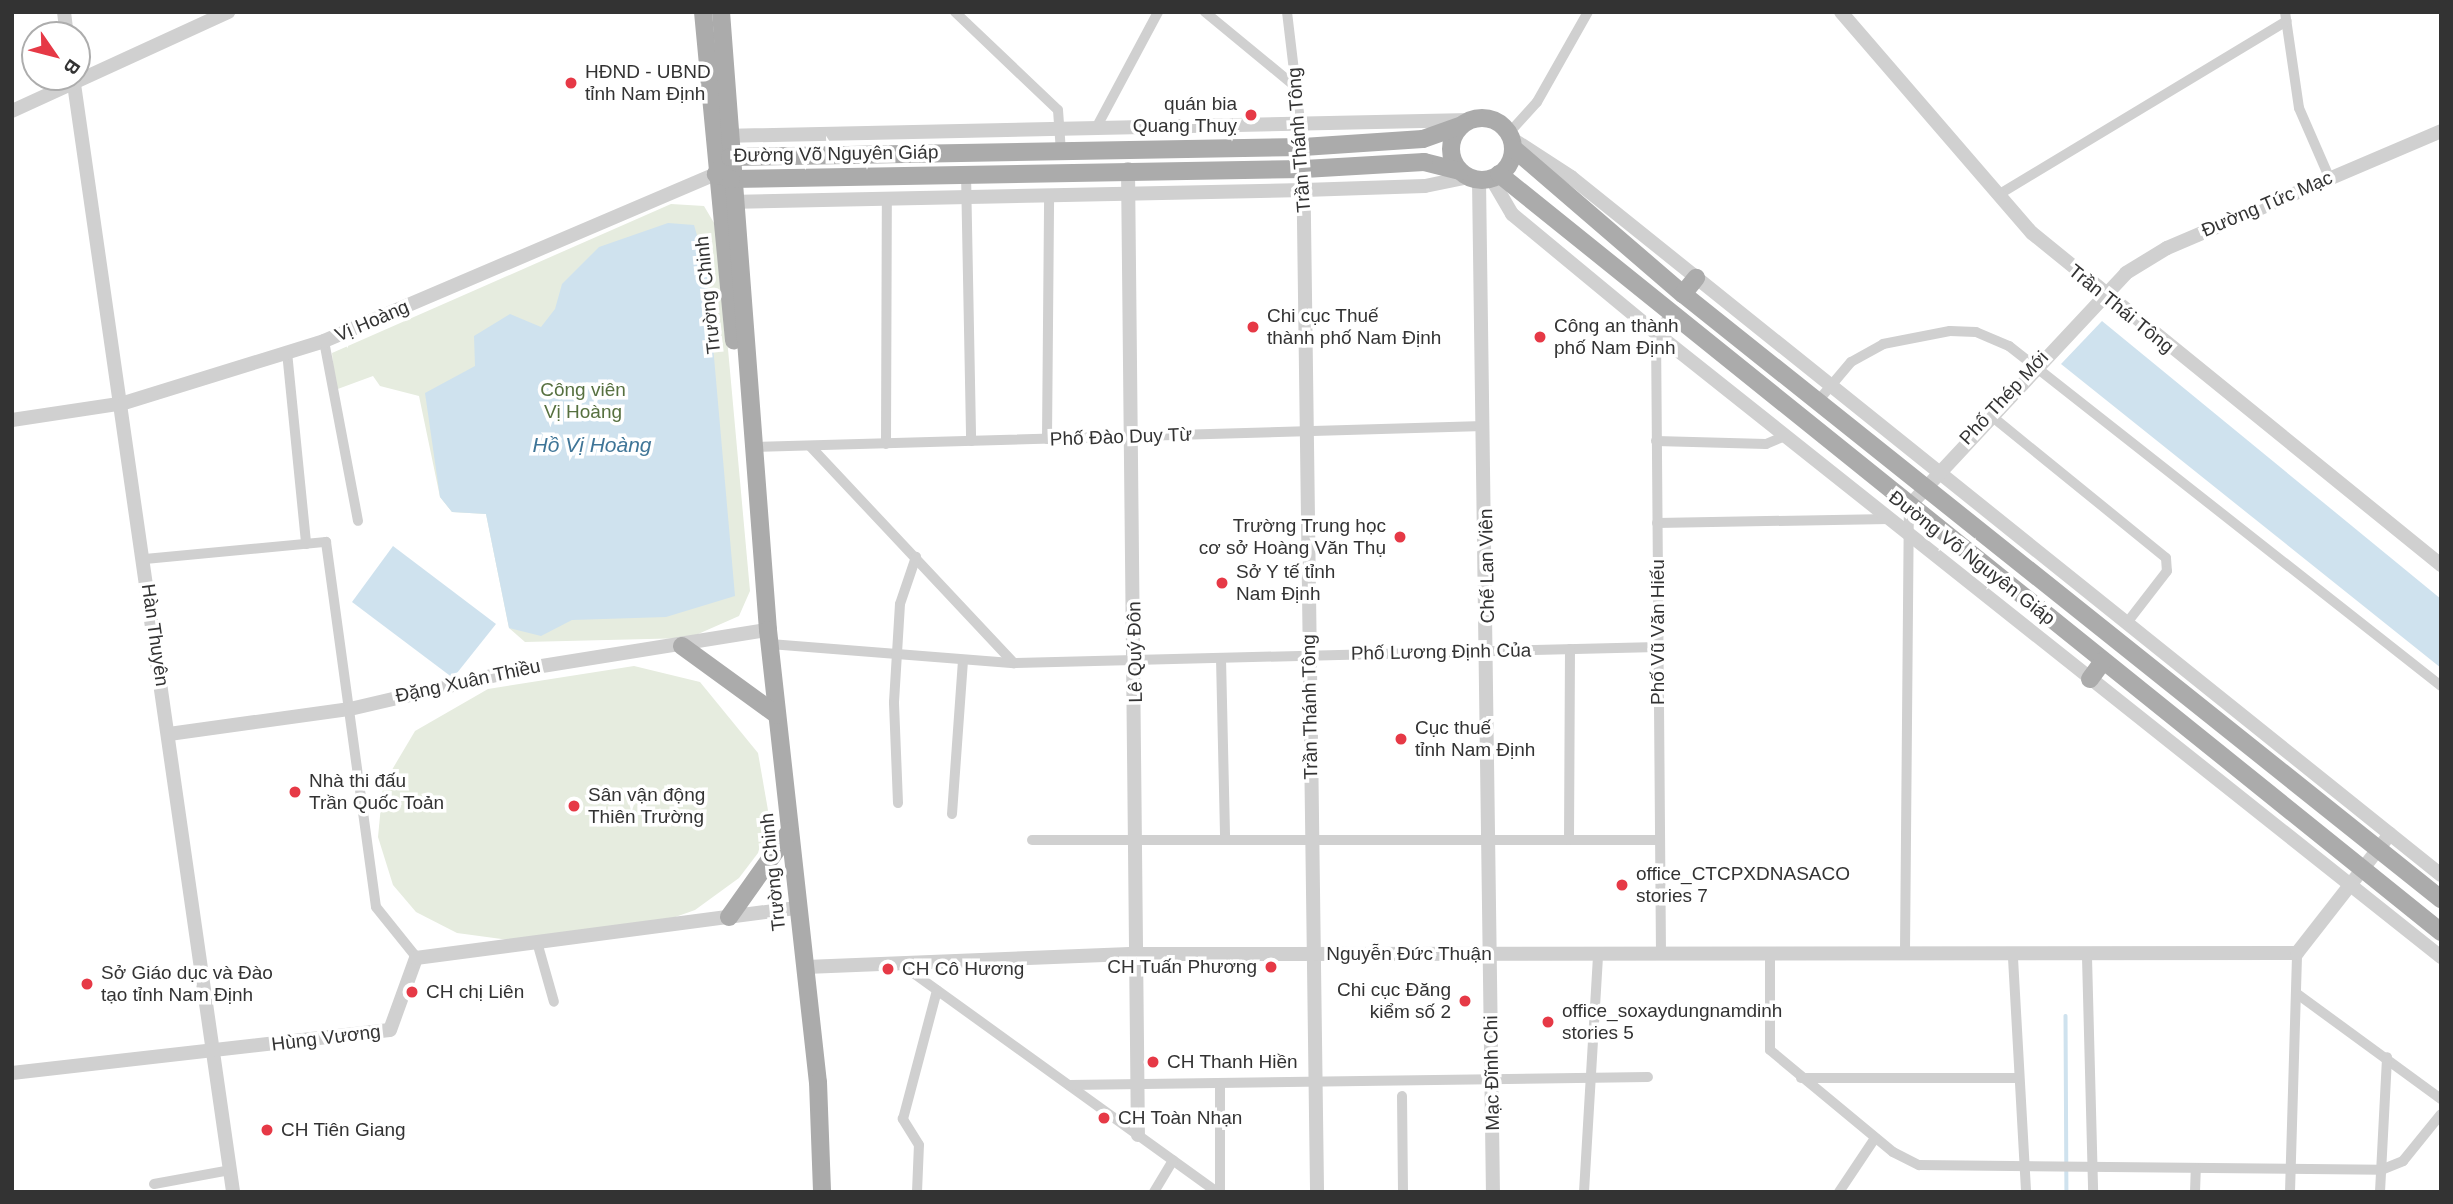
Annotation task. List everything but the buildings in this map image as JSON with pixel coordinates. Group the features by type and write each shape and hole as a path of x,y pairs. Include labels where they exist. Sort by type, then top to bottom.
{"main road":[{"name":"Trường Chinh","path":"703,12 721,136 769,637 818,1082 822,1192"},
{"name":"Trường Chinh","path":"721,12 721,136 730,157 724,177"},
{"name":"Đường Võ Nguyên Giáp","path":"730,157 1303,147 1423,139 1466,122 1490,119 1683,294 2441,899"},
{"path":"1466,122 1451,142 1480,176 1511,140"},
{"name":"Đường Võ Nguyên Giáp","path":"724,177 1128,169 1304,169 1424,162 1480,176 1670,315 2441,932"},
{"name":"Trường Chinh","path":"726,202 757,447 763,572"},
{"path":"1683,294 1696,278"},
{"path":"682,646 777,715"},
{"path":"2090,679 2103,661"},
{"path":"729,917 790,831"},
{"name":"Trường Chinh","path":"818,1082 826,1098 834,1192"}],"street":[{"path":"91,70 228,12"},
{"path":"955,12 1058,110 1061,152"},
{"path":"1095,130 1158,12"},
{"path":"1205,12 1296,87"},
{"name":"Trần Thánh Tông","path":"1287,12 1304,169 1317,1192"},
{"path":"1588,12 1537,102 1511,140 1571,177 2441,875"},
{"name":"Trần Thái Tông","path":"1840,12 1998,195 2102,293 2441,565"},
{"path":"1998,195 2286,17 2300,108 2329,177"},
{"path":"12,111 49,91"},
{"name":"Hàn Thuyên","path":"75,91 124,403 233,1192"},
{"name":"Đường Võ Nguyên Giáp","path":"721,136 1060,131 1300,122 1466,122"},
{"name":"Đường Tức Mạc","path":"2102,293 2167,247 2441,131"},
{"name":"Lê Quý Đôn","path":"1128,169 1138,1135"},
{"path":"966,173 971,441"},
{"path":"726,202 1049,198 1425,186 1480,176"},
{"name":"Đường Võ Nguyên Giáp","path":"1480,176 1513,214 1656,333 2441,957"},
{"name":"Chế Lan Viên","path":"1480,176 1489,651 1489,953"},
{"name":"Vị Hoàng","path":"12,420 124,403 324,341 724,177"},
{"path":"1047,439 1049,198"},
{"path":"886,444 887,200"},
{"name":"Phố Thép Mới","path":"1909,506 1923,486 2102,293"},
{"path":"1656,333 1670,315"},
{"path":"1818,401 1851,362 1883,344 1929,333 1976,332 2037,364 2441,686"},
{"name":"Phố Vũ Văn Hiếu","path":"1656,333 1661,954"},
{"path":"324,341 358,521"},
{"path":"287,352 306,544"},
{"path":"1989,414 2166,558 2167,570 2126,624"},
{"name":"Phố Đào Duy Từ","path":"757,447 1484,426"},
{"path":"1657,441 1766,444 1785,436"},
{"path":"810,446 1014,663"},
{"path":"1905,951 1909,506"},
{"path":"1657,523 1889,519"},
{"path":"145,559 326,542 376,907 417,958 797,908"},
{"path":"898,803 897,653 902,592 916,557"},
{"name":"Phố Lương Định Của","path":"769,637 963,662 1014,663 1658,647"},
{"name":"Đặng Xuân Thiều","path":"169,734 350,709 517,670 682,646 769,637"},
{"path":"1569,840 1570,649"},
{"path":"1221,658 1225,840"},
{"path":"952,814 963,662"},
{"path":"2290,1192 2297,953 2390,834"},
{"path":"1032,840 1660,840"},
{"path":"537,942 554,1002"},
{"name":"Nguyễn Đức Thuận","path":"806,967 895,960 1136,954 1489,953 1598,957 1905,951 2013,958 2297,953"},
{"name":"Mạc Đĩnh Chi","path":"1489,953 1494,1080 1493,1192"},
{"path":"1770,955 1770,1050 1875,1138 1919,1165 2092,1164 2381,1170 2403,1161 2441,1114"},
{"path":"1584,1192 1587,1078 1598,957"},
{"path":"2087,957 2093,1192"},
{"name":"Hùng Vương","path":"12,1073 390,1030 417,958"},
{"path":"2013,958 2016,1078 2026,1192"},
{"path":"895,960 1219,1192"},
{"path":"917,1192 919,1145 903,1119 937,990"},
{"path":"2296,993 2441,1099"},
{"path":"2380,1192 2387,1057"},
{"path":"1069,1085 1648,1077"},
{"path":"1801,1078 2016,1078"},
{"path":"1219,1192 1220,1083"},
{"path":"1402,1096 1403,1192"},
{"path":"1837,1191 1875,1138"},
{"path":"1154,1192 1173,1160"},
{"path":"2196,1168 2196,1192"},
{"path":"154,1184 230,1170"}],"green space":[{"name":"Hồ Vị Hoàng","path":"671,204 704,206 717,228 750,591 739,616 689,638 525,642 509,628 486,514 452,512 440,497 419,396 380,386 373,376 335,390 332,353"},
{"name":"Sân vận động Thiên Trường","path":"634,666 700,682 758,753 769,816 758,853 739,878 695,910 664,921 509,940 457,933 416,912 393,885 378,837 383,785 415,731 488,689"}],"water":[{"name":"Hồ Vị Hoàng","path":"668,223 694,225 706,266 735,596 666,617 572,620 541,636 509,628 486,514 452,512 440,497 425,393 475,366 474,336 510,314 541,327 555,309 562,284 599,247"},
{"path":"2102,321 2441,599 2441,668 2061,364"},
{"path":"393,546 496,624 453,678 352,602"}],"waterway":[{"path":"2066,1016 2067,1192"}],"place":[{"name":"HĐND - UBND tỉnh Nam Định","path":"571,83"},
{"name":"quán bia Quang Thuỵ","path":"1251,115"},
{"name":"Chi cục Thuế thành phố Nam Định","path":"1253,327"},
{"name":"Công an thành phố Nam Định","path":"1540,337"},
{"name":"Trường Trung học cơ sở Hoàng Văn Thụ","path":"1400,537"},
{"name":"Sở Y tế tỉnh Nam Định","path":"1222,583"},
{"name":"Cục thuế tỉnh Nam Định","path":"1401,739"},
{"name":"Nhà thi đấu Trần Quốc Toản","path":"295,792"},
{"name":"Sân vận động Thiên Trường","path":"574,806"},
{"name":"office_CTCPXDNASACO stories 7","path":"1622,885"},
{"name":"CH Tuấn Phương","path":"1271,967"},
{"name":"CH Cô Hương","path":"888,969"},
{"name":"Sở Giáo dục và Đào tạo tỉnh Nam Định","path":"87,984"},
{"name":"CH chị Liên","path":"412,992"},
{"name":"Chi cục Đăng kiểm số 2","path":"1465,1001"},
{"name":"office_soxaydungnamdinh stories 5","path":"1548,1022"},
{"name":"CH Thanh Hiền","path":"1153,1062"},
{"name":"CH Toàn Nhạn","path":"1104,1118"},
{"name":"CH Tiên Giang","path":"267,1130"}],"park label":[{"name":"Công viên Vị Hoàng","path":"583,401"}]}
